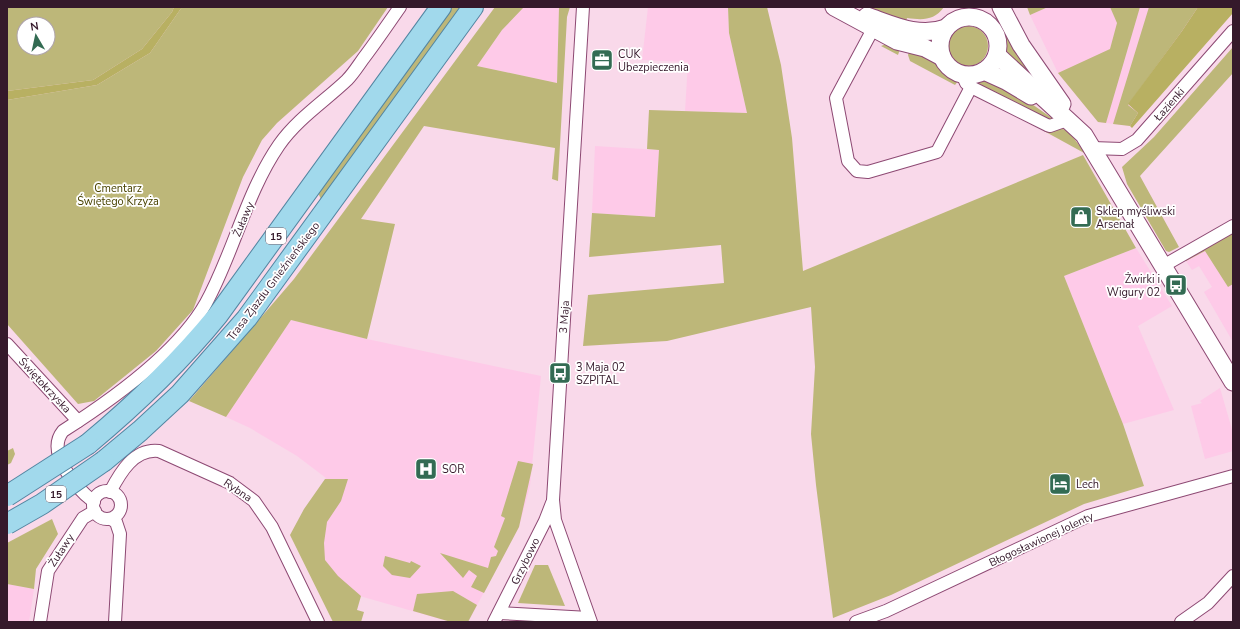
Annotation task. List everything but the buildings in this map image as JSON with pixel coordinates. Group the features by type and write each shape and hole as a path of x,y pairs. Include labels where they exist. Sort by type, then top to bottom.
{"main road":[{"name":"Trasa Zjazdu Gnieźnieńskiego","path":"7,496 88,444 130,409 192,347 218,316 441,7"},
{"name":"Trasa Zjazdu Gnieźnieńskiego","path":"7,524 42,504 104,461 140,431 180,394 247,318 471,10"}],"street":[{"name":"Żuławy","path":"78,421 98,408 155,362 195,319 206,303 220,273 264,168 280,143 300,122 348,79 400,7"},
{"name":"3 Maja","path":"583,7 554,500 555,520 590,620"},
{"path":"835,7 916,32 932,32 953,18 969,16 987,22 991,26"},
{"path":"835,7 897,41 925,48 942,57 954,71 966,80 1047,125 1050,126 1064,116"},
{"path":"873,29 836,98 848,161 857,171 868,172 938,152 966,80 973,75 984,71 994,62 997,55 999,43 991,26 987,7"},
{"path":"1001,7 1021,45 1088,142 1233,382"},
{"path":"942,57 941,39 953,18"},
{"name":"Łazienki","path":"1088,142 1122,149 1137,140 1233,31"},
{"path":"997,55 1064,116 1088,142"},
{"path":"984,71 1006,81 1064,116"},
{"path":"1163,266 1233,226"},
{"name":"Świętokrzyska","path":"7,344 78,421 59,436 57,453 66,471 94,507"},
{"name":"Rybna","path":"110,492 129,462 134,457 153,450 159,451 230,483 254,501 272,527 318,622"},
{"name":"Błogosławionej Jolenty","path":"856,622 886,612 1088,516 1233,476"},
{"path":"111,519 118,515 121,507 118,496 110,492 100,494 94,507 101,518 111,519 116,522 120,534 114,622"},
{"name":"Grzybowo","path":"497,618 554,500"},
{"name":"Żuławy","path":"40,622 48,571 84,518 94,507"},
{"path":"1181,622 1208,602 1233,576"},
{"path":"497,618 590,620"}],"shaded area":[{"path":"174,7 182,7 150,53 97,85 7,100 7,91 93,80 142,49 172,12"},
{"path":"524,7 559,7 557,83 477,66 502,30"},
{"path":"648,7 728,7 729,33 747,113 685,111 688,62 642,60"},
{"path":"1048,7 1110,7 1117,22 1120,7 1226,7 1138,113 1130,126 1098,122 1058,73 1030,15"},
{"path":"1198,7 1233,7 1233,13 1132,128 1130,126 1138,113 1128,104"},
{"path":"595,146 659,150 655,217 592,213"},
{"path":"1233,234 1233,342 1204,292 1212,287 1199,266 1192,270 1186,261"},
{"path":"1136,248 1172,306 1138,326 1174,410 1123,424 1064,276"},
{"path":"291,320 367,339 541,376 530,486 519,527 468,622 451,622 314,583 322,484 326,478 297,456 250,428 226,417"},
{"path":"1220,388 1233,433 1233,451 1205,459 1191,406 1202,403 1200,401"},
{"path":"7,584 34,589 29,622 7,622"}],"green space":[{"path":"7,7 174,7 172,12 142,49 93,80 7,91"},
{"name":"Cmentarz Świętego Krzyża","path":"182,7 388,7 358,51 277,123 262,140 243,177 193,310 156,351 94,401 78,404 7,324 7,100 97,85 150,53"},
{"path":"452,7 463,7 325,197 321,199 318,193"},
{"path":"495,7 524,7 502,30 477,66 557,83 559,7 570,7 567,17 558,181 552,179 555,148 424,126 361,219 395,224 367,339 291,320 226,417 189,401 294,279"},
{"path":"728,7 767,7 781,65 792,138 803,271 1083,155 1136,248 1064,276 1123,424 1144,486 1084,504 891,595 833,618 811,434 815,367 811,307 667,341 583,346 588,295 724,283 721,245 589,257 592,213 655,217 659,150 647,149 649,110 747,113 729,33"},
{"path":"865,7 944,7 940,12 932,17 923,19 907,18 906,22"},
{"path":"991,7 994,7 1044,90 1009,59 1006,51 1004,35"},
{"path":"1027,7 1048,7 1030,15"},
{"path":"1110,7 1140,7 1106,123 1098,122 1058,73 1110,49 1117,23"},
{"path":"1149,7 1198,7 1128,105 1138,113 1130,126 1113,124"},
{"path":"968,26 976,28 982,32 986,38 988,46 986,54 982,60 976,64 968,66 960,64 954,60 950,54 948,46 950,38 954,32 960,28"},
{"path":"886,44 900,49 898,55 881,46"},
{"path":"1233,47 1233,73 1140,176 1179,247 1169,252 1166,251 1127,184 1122,167 1154,137"},
{"path":"909,51 930,59 958,81 955,85 910,61 908,55"},
{"path":"984,81 993,83 1011,91 1028,101 1052,118 1052,120 1046,121 975,84 975,82"},
{"path":"1061,128 1069,132 1086,154 1044,131"},
{"path":"1233,230 1233,284 1228,287 1205,251 1186,261 1185,257"},
{"path":"13,448 15,454 11,463 7,465 7,451"},
{"path":"518,461 533,464 519,527 484,593 471,587 477,576 469,570 463,578 440,553 488,568 491,557 496,556 498,551 494,547 505,518 501,516"},
{"path":"325,479 348,479 341,501 327,522 324,543 325,560 338,576 361,596 357,610 364,612 361,622 333,622 290,535 304,509"},
{"path":"52,519 58,534 36,569 34,589 7,584 7,543"},
{"path":"385,556 410,563 411,561 421,566 410,578 392,575 383,566"},
{"path":"535,565 548,565 565,606 518,603"},
{"path":"453,591 477,605 468,622 451,622 413,611 417,594"}],"place":[{"name":"CUK Ubezpieczenia","path":"602,60"},
{"name":"Sklep myśliwski Arsenał","path":"1081,217"},
{"name":"Żwirki i Wigury 02","path":"1176,285"},
{"name":"3 Maja 02 SZPITAL","path":"560,373"},
{"name":"SOR","path":"426,469"},
{"name":"Lech","path":"1060,484"}]}
